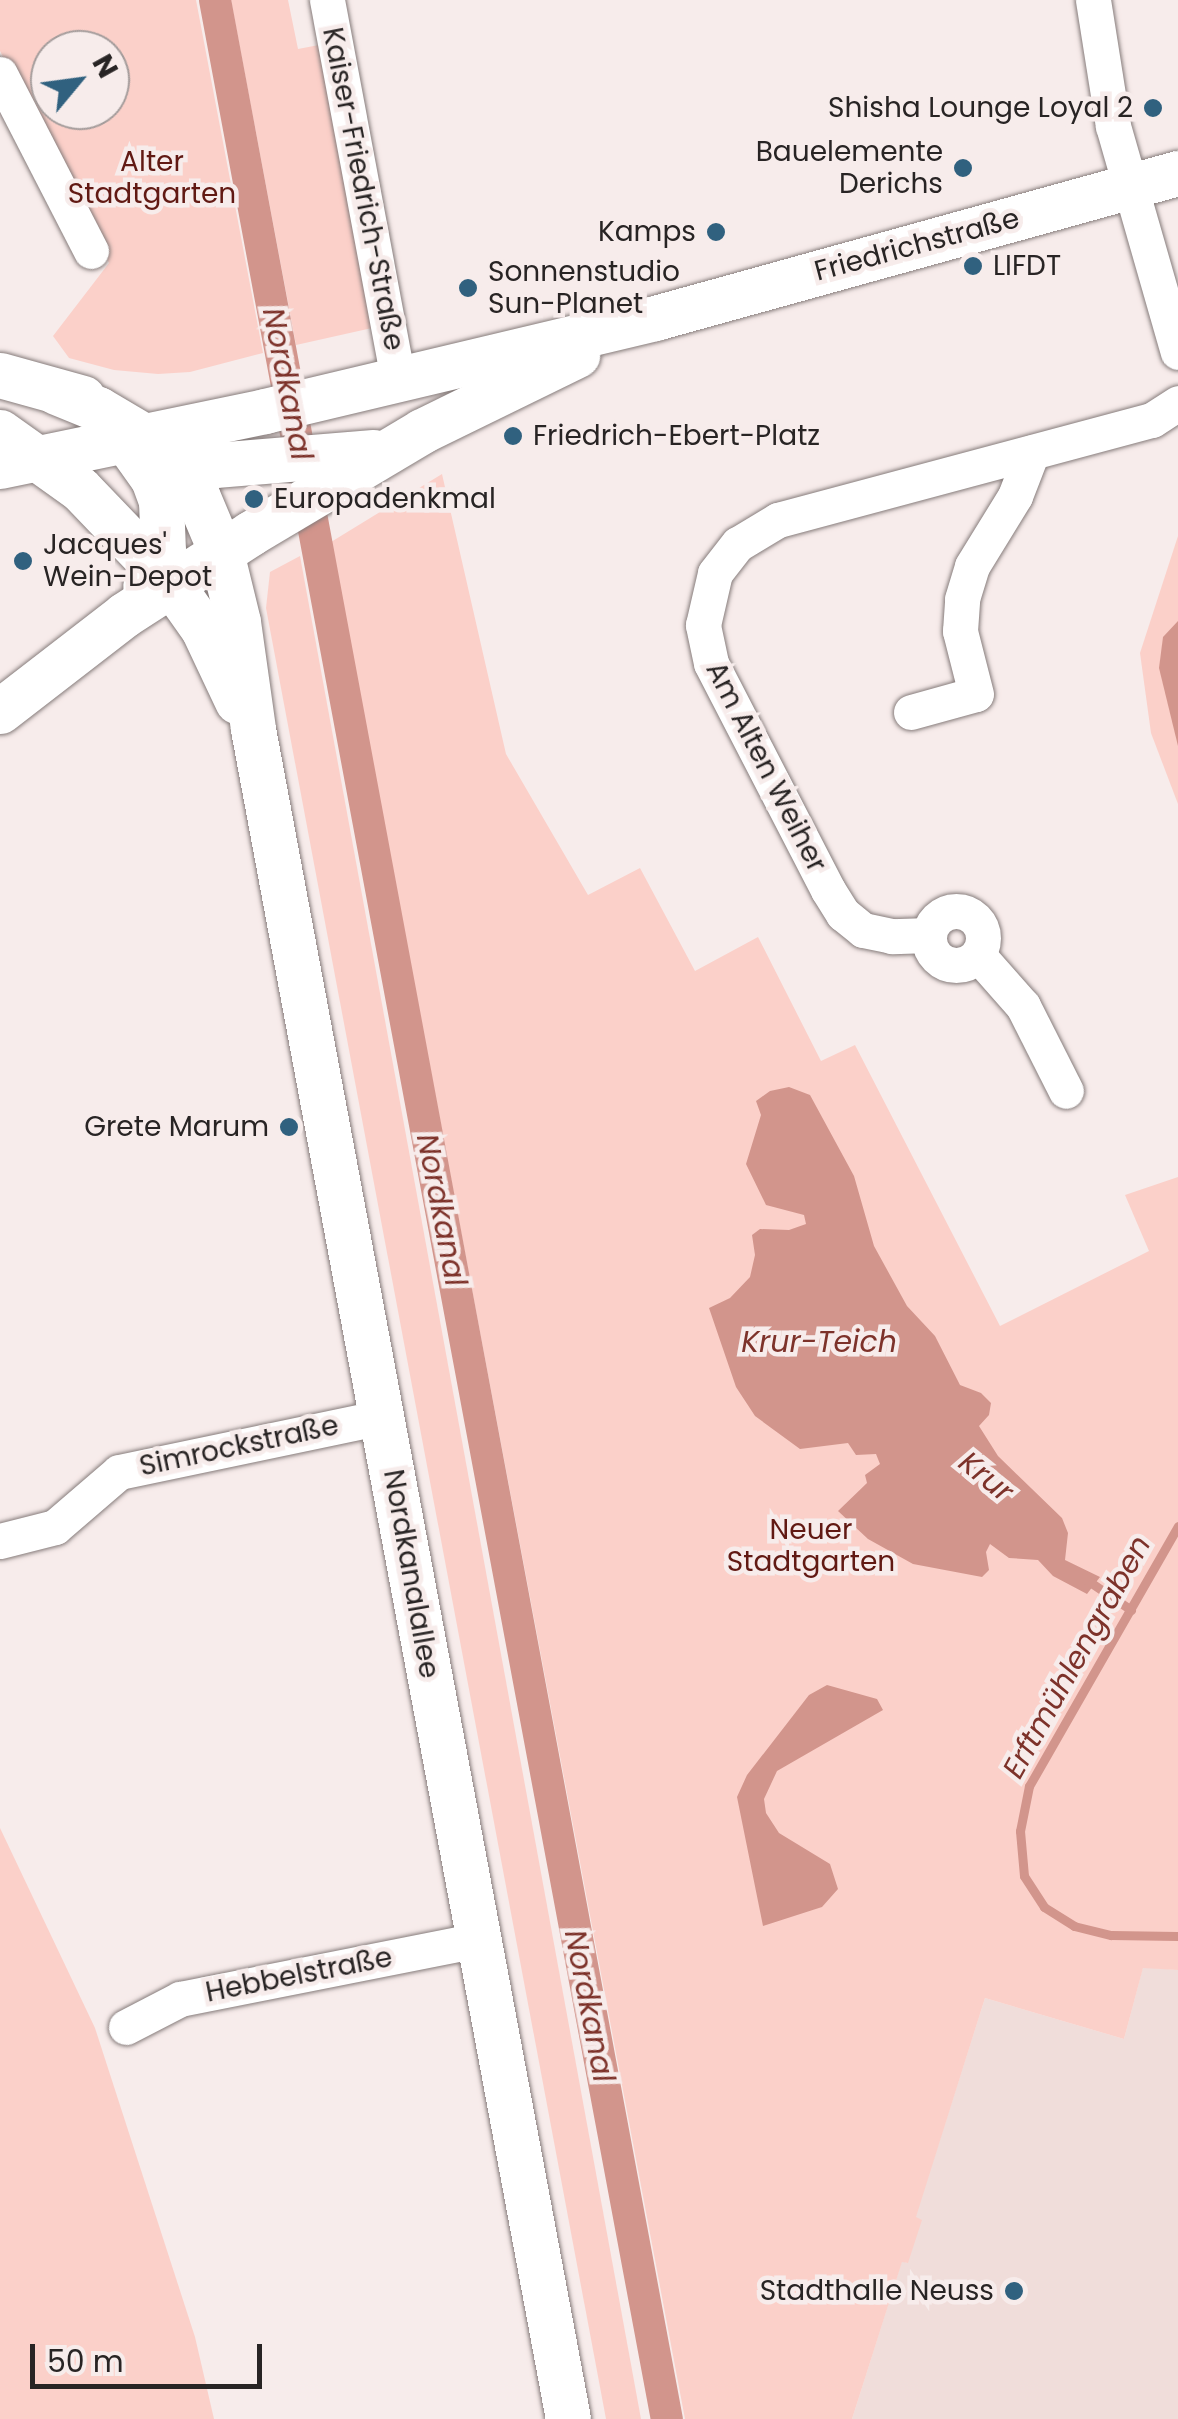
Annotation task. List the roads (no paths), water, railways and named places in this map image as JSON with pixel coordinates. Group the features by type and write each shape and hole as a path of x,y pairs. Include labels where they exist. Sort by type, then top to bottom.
{"main road":[{"name":"Friedrichstraße","path":"398,379 655,318 1178,172"},
{"name":"Friedrichstraße","path":"365,427 655,318"},
{"path":"0,375 118,406 160,407 269,424 365,427"},
{"path":"0,432 18,462 80,489 174,504 286,512 365,427 398,379"},
{"path":"56,392 174,504"},
{"path":"0,403 174,504"},
{"path":"0,711 124,615 174,504 269,424 365,427"},
{"path":"174,504 269,424"},
{"path":"18,462 174,504"},
{"path":"18,462 112,474 174,504"},
{"name":"Nordkanalallee","path":"174,504 202,629 253,729"},
{"name":"Nordkanalallee","path":"174,504 244,656 253,729 568,2419"}],"street":[{"name":"Kaiser-Friedrich-Straße","path":"327,0 398,379"},
{"path":"1093,0 1113,126 1178,352"},
{"path":"0,74 90,251"},
{"name":"Am Alten Weiher","path":"1066,1090 1023,1006 978,955 984,933 976,918 962,911 938,917 929,935 877,935 843,914 711,663 703,634 706,600 724,558 749,534 778,520 1152,420 1178,402"},
{"path":"911,712 976,694 960,630 962,598 972,566 1015,496 1032,452"},
{"name":"Simrockstraße","path":"0,1541 55,1528 119,1472 382,1417"},
{"name":"Hebbelstraße","path":"126,2027 180,1998 478,1940"}],"water":[{"path":"1178,621 1178,746 1159,668 1163,637"},
{"name":"Krur-Teich","path":"789,1087 810,1095 854,1176 874,1246 907,1306 935,1336 960,1385 981,1393 991,1403 989,1415 979,1426 998,1456 1062,1518 1068,1533 1065,1560 1100,1577 1087,1594 1053,1576 1038,1560 1009,1558 990,1544 986,1552 989,1570 982,1577 913,1564 868,1539 838,1511 867,1483 865,1475 880,1464 876,1454 856,1455 848,1443 800,1449 755,1416 736,1387 709,1308 730,1298 750,1277 755,1255 752,1235 760,1229 789,1230 806,1224 804,1215 766,1205 746,1164 761,1115 756,1101 770,1091"},
{"path":"827,1685 877,1699 883,1710 777,1771 764,1799 766,1813 779,1833 830,1864 838,1889 822,1907 763,1926 737,1797 747,1775 809,1695"}],"waterway":[{"name":"Nordkanal","path":"215,0 667,2419"},
{"name":"Erftmühlengraben","path":"1178,1526 1029,1786 1020,1831 1024,1876 1044,1907 1074,1926 1111,1935 1178,1936"},
{"name":"Krur","path":"1084,1578 1131,1610"}],"place":[{"name":"Shisha Lounge Loyal 2","path":"1153,108"},
{"name":"Bauelemente Derichs","path":"963,168"},
{"name":"Kamps","path":"716,232"},
{"name":"LIFDT","path":"973,266"},
{"name":"Sonnenstudio Sun-Planet","path":"468,288"},
{"name":"Friedrich-Ebert-Platz","path":"513,436"},
{"name":"Europadenkmal","path":"254,499"},
{"name":"Jacques' Wein-Depot","path":"23,561"},
{"name":"Grete Marum","path":"289,1127"},
{"name":"Stadthalle Neuss","path":"1014,2291"}],"park label":[{"name":"Alter Stadtgarten","path":"152,178"},
{"name":"Neuer Stadtgarten","path":"811,1546"}]}
